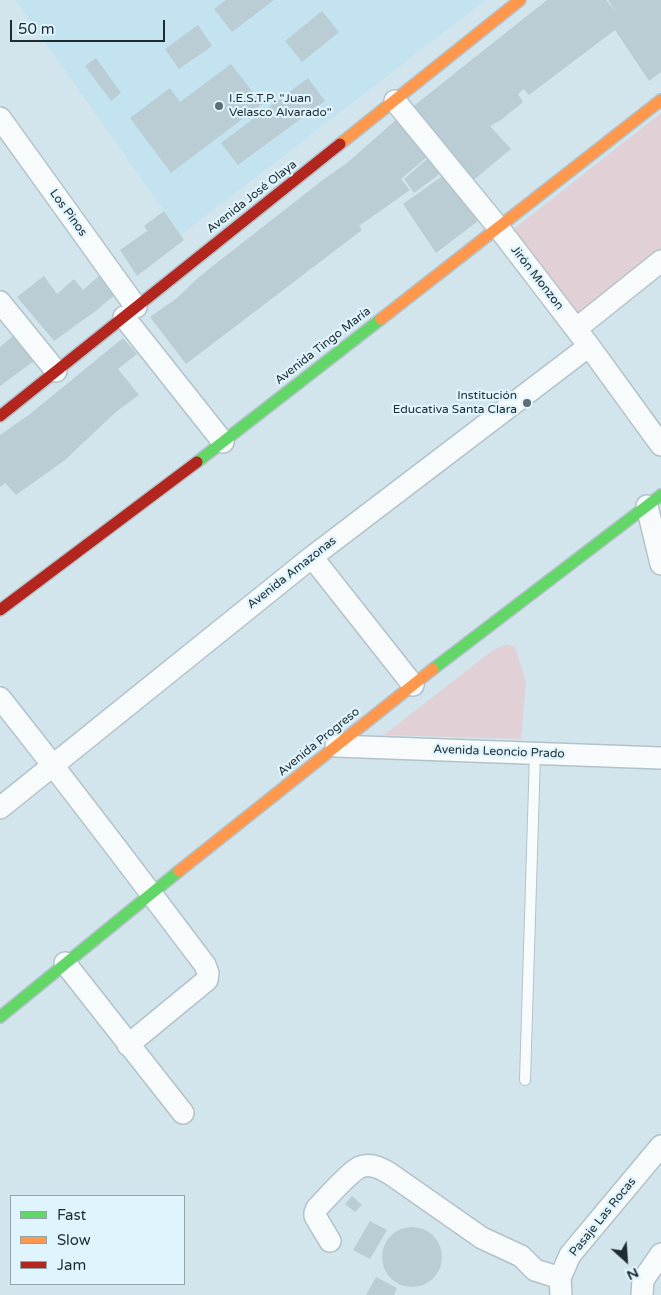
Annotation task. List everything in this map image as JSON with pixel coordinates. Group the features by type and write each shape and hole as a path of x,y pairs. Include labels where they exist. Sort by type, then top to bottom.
{"street":[{"name":"Avenida José Olaya","path":"0,416 520,0"},
{"name":"Avenida Tingo María","path":"0,610 223,442 661,100"},
{"name":"Jirón Monzon","path":"395,101 498,227 589,346 661,445"},
{"name":"Los Pinos","path":"0,118 130,312 223,442"},
{"path":"576,329 661,261"},
{"path":"0,302 56,371"},
{"name":"Avenida Amazonas","path":"0,808 312,557 589,346"},
{"path":"654,500 661,564"},
{"name":"Avenida Progreso","path":"0,1017 413,685 654,500"},
{"path":"312,557 413,685"},
{"path":"0,698 53,764 205,965 208,973 207,980 128,1045"},
{"name":"Avenida Leoncio Prado","path":"336,746 661,758"},
{"path":"65,963 183,1113"},
{"name":"Pasaje Las Rocas","path":"560,1287 570,1255 661,1146"},
{"path":"330,1241 316,1216 317,1208 352,1172 360,1167 377,1167 390,1173 482,1238 520,1256 535,1270 560,1287"},
{"path":"642,1295 644,1280 661,1254"}],"lane":[{"path":"525,1080 535,754"}],"shaded area":[{"name":"I.E.S.T.P. \"Juan Velasco Alvarado\"","path":"15,0 486,0 181,235"},
{"path":"661,113 661,254 582,317 514,229"},
{"path":"507,644 515,647 526,682 521,739 384,735 493,650"}],"building":[{"path":"226,0 274,0 232,32 214,9"},
{"path":"547,0 606,0 615,11 608,0 661,0 661,72 649,81 615,30 529,95 524,89 518,94 523,102 501,120 490,126 511,149 470,183 411,108"},
{"path":"322,11 339,32 302,62 285,41"},
{"path":"198,25 212,46 179,69 165,49"},
{"path":"96,58 121,93 111,101 85,66"},
{"path":"231,64 262,104 171,173 130,118 170,88 180,102"},
{"path":"308,78 325,101 238,165 221,143"},
{"path":"398,118 427,157 401,179 410,190 359,226 362,230 186,364 150,317 177,298 200,276 347,163"},
{"path":"434,153 448,168 414,193 404,179"},
{"path":"444,175 478,221 436,253 403,204"},
{"path":"164,211 184,240 137,276 120,250 147,231 144,226"},
{"path":"101,274 116,294 54,341 17,297 44,276 57,294 74,279 83,290"},
{"path":"14,335 34,361 0,386 0,347"},
{"path":"123,338 137,354 118,369 139,395 117,411 65,460 16,495 5,483 0,487 0,435 30,414"},
{"path":"352,1196 362,1205 355,1212 345,1204"},
{"path":"370,1221 387,1230 370,1259 353,1250"},
{"path":"412,1227 429,1232 437,1240 442,1257 437,1274 429,1282 412,1287 395,1282 387,1274 382,1257 387,1240 395,1232"},
{"path":"376,1277 397,1288 394,1295 366,1295"}],"traffic: fast":[{"path":"197,462 381,319"},
{"path":"433,669 661,495"},
{"path":"0,1017 179,871"}],"traffic: slow":[{"path":"340,144 520,0"},
{"path":"381,319 661,100"},
{"path":"179,871 433,669"}],"traffic: jam":[{"path":"0,416 340,144"},
{"path":"0,610 197,462"}],"place":[{"name":"I.E.S.T.P. \"Juan Velasco Alvarado\"","path":"219,106"},
{"name":"Institución Educativa Santa Clara","path":"527,403"}]}
